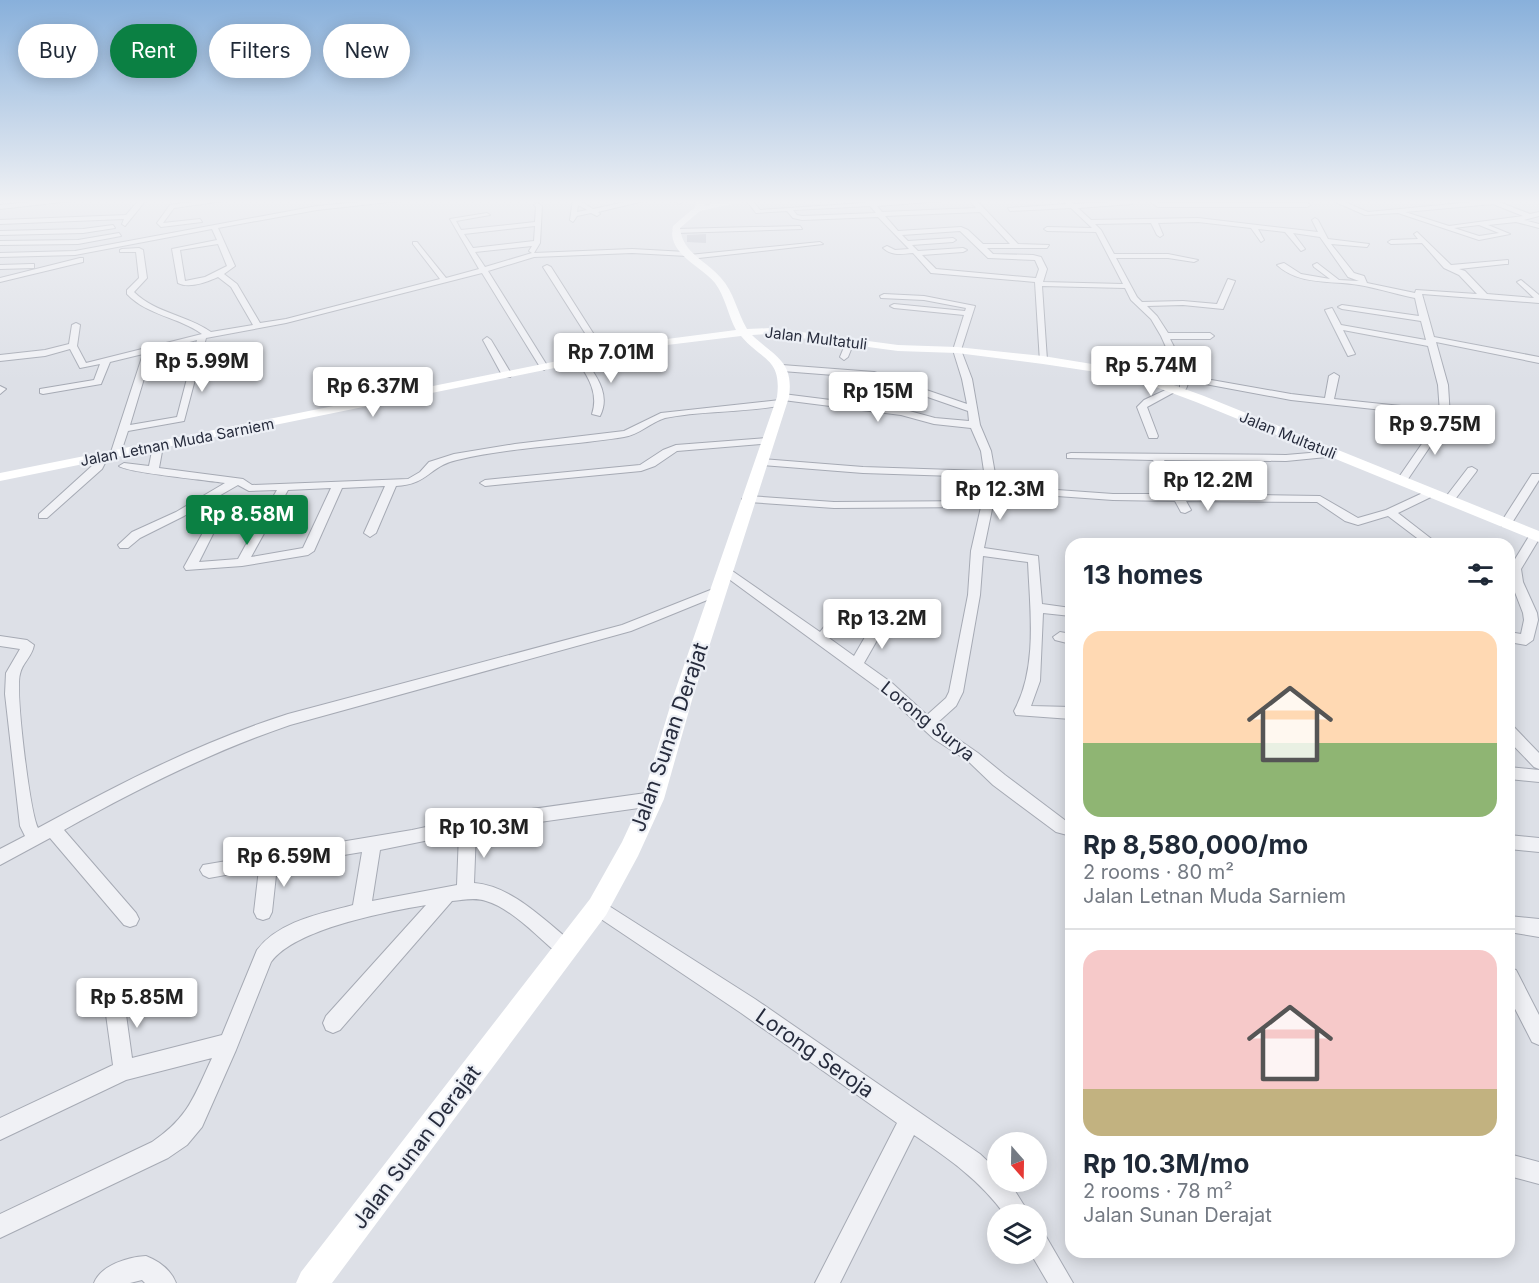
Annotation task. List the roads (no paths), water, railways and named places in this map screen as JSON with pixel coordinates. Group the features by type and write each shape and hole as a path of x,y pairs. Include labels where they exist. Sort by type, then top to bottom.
{"main road":[{"path":"695,260 720,283 743,332 782,368"},
{"name":"Jalan Multatuli","path":"743,332 781,332 898,348 957,350 1043,360 1131,374 1402,480 1537,536"},
{"name":"Jalan Letnan Muda Sarniem","path":"0,477 666,342 743,332"},
{"name":"Jalan Sunan Derajat","path":"312,1283 598,907 630,849 653,799 721,581 782,400 786,380 782,368"}],"street":[{"path":"0,280 81,260"},
{"path":"140,260 144,272 143,278 130,292 134,298 193,324 206,337"},
{"path":"178,260 182,283 189,283 219,274 231,266 229,260"},
{"path":"428,260 444,280"},
{"path":"476,260 485,270 544,367"},
{"path":"76,325 73,346 83,366 485,270 507,260"},
{"path":"924,260 936,271 1038,282 1127,286"},
{"path":"1037,260 1043,269 1038,282 1043,360"},
{"path":"1115,260 1127,286 1154,318 1165,336 1185,378"},
{"path":"1340,260 1351,275 1361,278 1363,283"},
{"path":"1441,260 1447,266 1453,267 1505,262"},
{"path":"1281,265 1289,272 1304,277 1363,283 1375,288 1418,296"},
{"path":"1317,265 1338,281"},
{"path":"0,267 49,266"},
{"path":"547,267 603,355"},
{"path":"1453,267 1485,297"},
{"path":"219,274 234,286 258,326"},
{"path":"1140,304 1183,303 1220,307 1231,281"},
{"path":"1521,282 1539,300"},
{"path":"1402,480 1446,417 1443,385 1433,342 1417,293 1423,291 1539,300"},
{"path":"884,296 924,298 967,305 971,308 957,350 967,379 975,425 986,451 992,485 977,551 974,595 956,692 951,702 926,724"},
{"path":"894,306 970,314"},
{"path":"1342,307 1425,319"},
{"path":"1329,310 1351,354"},
{"path":"1338,327 1539,360"},
{"path":"1165,336 1210,336"},
{"path":"123,429 181,419 206,337"},
{"path":"487,340 507,375"},
{"path":"844,357 850,342"},
{"path":"0,358 45,353 73,346"},
{"path":"43,516 109,456 123,429 148,351"},
{"path":"580,360 600,394 597,414"},
{"path":"43,391 98,382 105,361"},
{"path":"782,368 874,375 972,409"},
{"path":"1329,402 1334,376"},
{"path":"1153,435 1142,407 1147,402 1178,391 1185,378"},
{"path":"1185,378 1329,402 1401,409 1446,417"},
{"path":"124,466 243,482 249,488 410,482 418,479 433,464 454,457 515,447 626,434 661,416 782,400 902,412 934,421 975,425"},
{"path":"153,471 158,446"},
{"path":"485,483 641,468 653,465 664,451 676,448 765,451 863,470 990,474"},
{"path":"1071,456 1286,458 1333,454"},
{"path":"1157,457 1180,496 1185,510"},
{"path":"1449,500 1472,470"},
{"path":"1506,524 1536,476"},
{"path":"124,545 136,535 180,514 236,482"},
{"path":"370,533 392,482"},
{"path":"263,524 210,529 190,567 242,562 308,551 338,484"},
{"path":"242,562 284,487"},
{"path":"1029,491 1113,497 1320,499 1349,519 1358,522 1390,513 1431,493"},
{"path":"748,500 834,505 988,504"},
{"path":"1390,513 1424,538"},
{"path":"1515,565 1537,536"},
{"path":"977,551 1034,559 1035,667 1030,690 1021,711 1065,712"},
{"path":"1515,577 1531,620 1526,640 1515,638"},
{"path":"0,858 146,780 240,736 288,720 627,628 721,581"},
{"name":"Lorong Surya","path":"721,581 821,639 856,664 887,687 926,724 1065,828"},
{"path":"821,639 849,607"},
{"path":"1035,608 1065,611"},
{"path":"856,664 881,621"},
{"path":"0,641 27,645 28,650 12,674 13,702 28,826 35,838"},
{"path":"1515,737 1539,763"},
{"path":"1515,773 1539,776"},
{"path":"209,870 372,844 468,825 653,799"},
{"path":"333,1023 457,892 468,825"},
{"path":"52,829 130,919"},
{"path":"1515,843 1539,845"},
{"path":"361,912 372,844"},
{"path":"263,912 269,861"},
{"path":"0,1226 160,1150 179,1137 194,1119 229,1043 255,976 272,945 298,930 361,912 457,892 484,892 513,907 566,949"},
{"name":"Lorong Seroja","path":"598,907 748,1006 972,1162 1002,1191 1011,1204"},
{"path":"1515,925 1539,928"},
{"path":"1515,988 1538,1030"},
{"path":"113,993 124,1070"},
{"path":"0,1128 124,1070 229,1043"},
{"path":"827,1283 910,1120"},
{"path":"1515,1167 1539,1173"},
{"path":"1047,1259 1061,1283"},
{"path":"106,1283 132,1269 146,1268 164,1283"}]}
